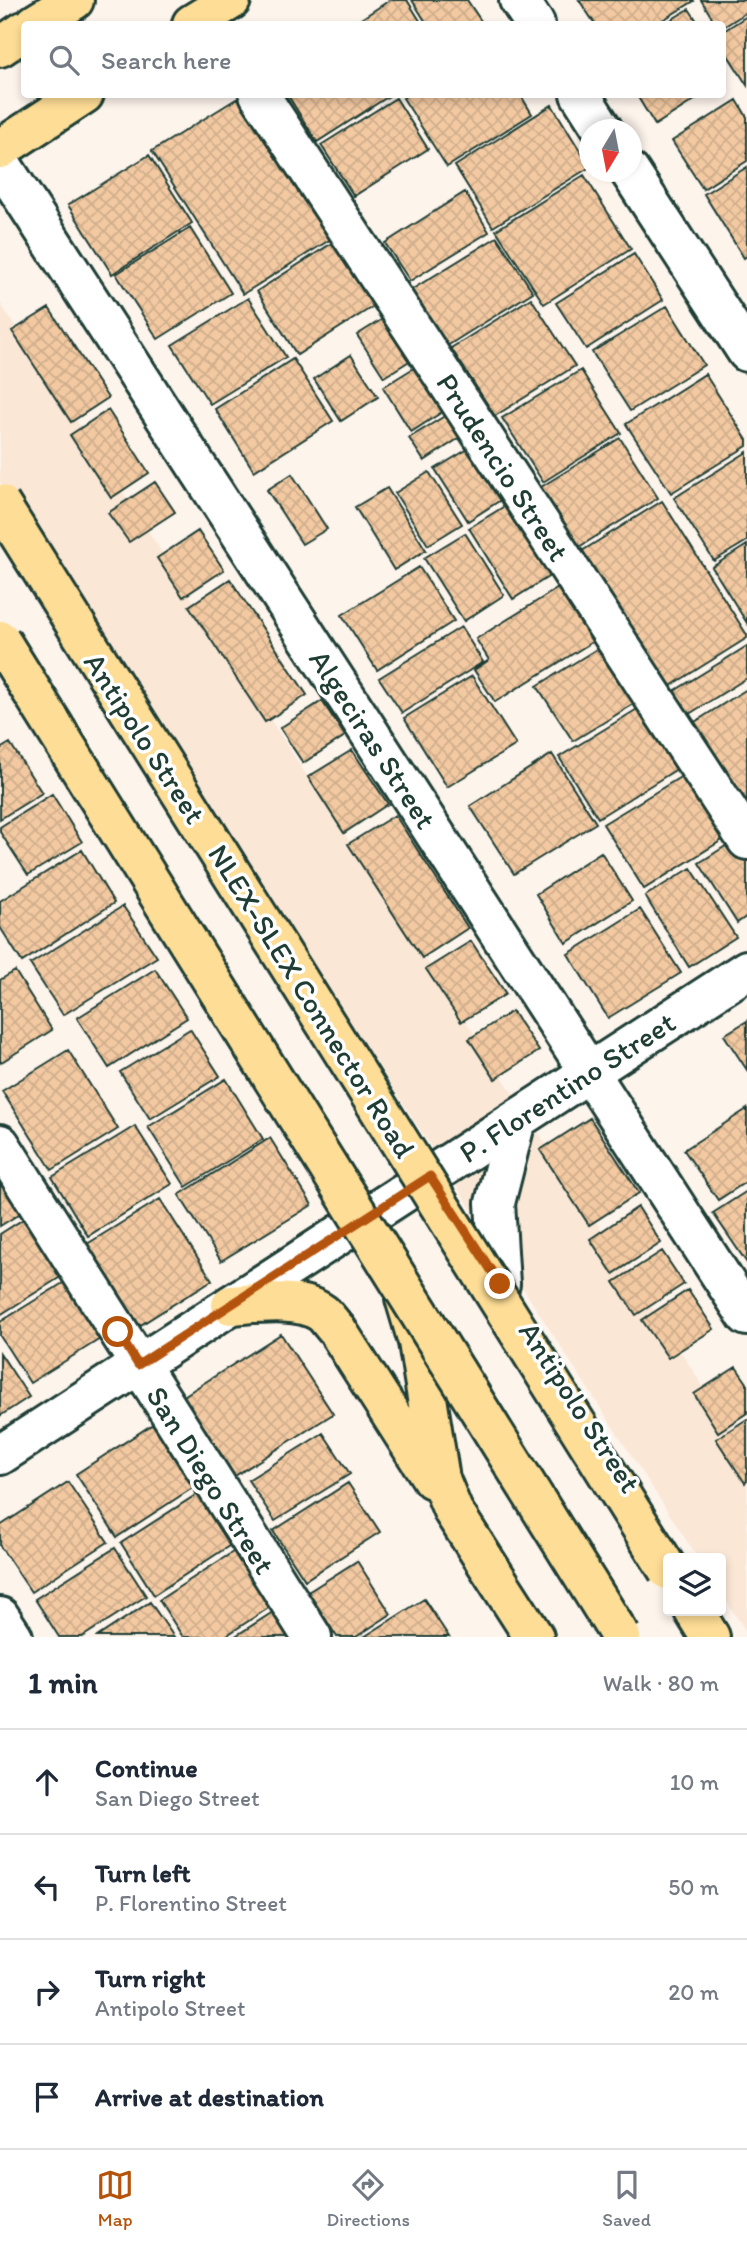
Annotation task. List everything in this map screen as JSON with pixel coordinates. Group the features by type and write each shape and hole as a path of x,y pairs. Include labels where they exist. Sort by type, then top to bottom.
{"main road":[{"path":"40,21 74,0"},
{"path":"0,47 21,33"},
{"path":"0,149 78,98"},
{"name":"NLEX-SLEX Connector Road","path":"0,504 663,1562"},
{"path":"0,640 621,1637"},
{"path":"364,1218 400,1285 410,1311 418,1342 440,1479 453,1511"},
{"path":"231,1305 297,1304 321,1312 337,1330 534,1637"},
{"path":"697,1616 710,1637"}],"street":[{"path":"519,0 533,21"},
{"name":"Prudencio Street","path":"262,98 747,840"},
{"path":"583,98 596,119"},
{"name":"Algeciras Street","path":"0,162 747,1315"},
{"path":"636,182 747,352"},
{"name":"Antipolo Street","path":"0,516 676,1553"},
{"path":"0,664 364,1218"},
{"name":"P. Florentino Street","path":"0,1455 747,970"},
{"path":"500,1284 495,1203 516,1120"},
{"name":"San Diego Street","path":"0,1144 312,1637"},
{"path":"716,1616 730,1637"},
{"path":"0,1617 13,1637"}],"shaded area":[{"path":"0,303 747,1454 747,1633 726,1601 726,1553 695,1553 0,482"}],"building":[{"path":"390,0 407,0 420,21 362,21 361,19"},
{"path":"412,0 467,0 481,21 425,21"},
{"path":"579,0 694,1 661,21 593,21"},
{"path":"701,0 747,0 747,12 726,25 726,21 714,21"},
{"path":"689,9 697,21 669,21"},
{"path":"747,16 747,85 726,52 726,29"},
{"path":"238,98 242,98 331,239 243,294 152,151"},
{"path":"290,98 386,98 317,142"},
{"path":"396,98 428,149 354,196 321,145"},
{"path":"403,98 522,98 532,114 447,167"},
{"path":"638,98 698,98 655,125"},
{"path":"737,100 747,117 747,161 703,189 672,141"},
{"path":"552,105 579,149 579,174 493,227 455,166"},
{"path":"149,155 192,223 112,274 68,205"},
{"path":"747,167 747,256 744,258 704,194"},
{"path":"579,178 579,182 588,182 631,249 544,304 496,230"},
{"path":"465,192 489,232 410,281 385,243"},
{"path":"190,228 231,293 158,339 116,274"},
{"path":"497,237 533,292 447,346 411,290"},
{"path":"340,238 380,302 297,355 257,291"},
{"path":"634,254 663,300 586,349 556,303"},
{"path":"248,298 286,357 210,404 172,345"},
{"path":"531,298 575,366 495,416 451,348"},
{"path":"667,306 704,365 630,411 592,352"},
{"path":"49,308 108,398 71,422 12,331"},
{"path":"392,313 419,355 384,377 357,335"},
{"path":"351,355 378,397 341,421 314,379"},
{"path":"293,359 333,421 254,471 215,409"},
{"path":"425,361 453,405 411,432 383,387"},
{"path":"581,370 621,433 543,482 502,418"},
{"path":"705,374 747,440 747,446 671,493 626,424"},
{"path":"456,409 470,431 424,461 409,438"},
{"path":"108,410 149,473 111,498 70,435"},
{"path":"620,438 658,498 566,555 528,495"},
{"path":"478,443 510,494 468,521 435,469"},
{"path":"747,452 747,541 714,561 674,498"},
{"path":"429,472 462,524 428,545 395,493"},
{"path":"292,474 327,529 302,544 267,490"},
{"path":"155,482 175,512 129,542 108,513"},
{"path":"387,488 426,550 394,570 355,507"},
{"path":"662,501 747,635 747,638 669,687 582,551"},
{"path":"508,504 553,574 513,599 469,528"},
{"path":"198,531 224,570 183,597 157,558"},
{"path":"465,533 504,595 464,621 424,558"},
{"path":"747,545 747,623 712,567"},
{"path":"419,567 454,621 377,670 342,615"},
{"path":"230,579 307,695 265,722 189,606"},
{"path":"563,585 597,639 495,702 474,670 489,660 476,639"},
{"path":"461,627 483,662 402,713 379,678"},
{"path":"603,645 639,701 573,741 537,686"},
{"path":"747,646 747,678 686,716 671,693"},
{"path":"472,676 516,745 447,787 404,718"},
{"path":"747,689 747,815 690,725"},
{"path":"322,701 345,736 303,763 280,728"},
{"path":"639,708 677,769 598,818 559,757"},
{"path":"10,743 42,793 0,819 0,749"},
{"path":"352,750 388,804 344,833 308,777"},
{"path":"552,754 596,823 514,874 470,806"},
{"path":"687,773 727,837 644,889 603,824"},
{"path":"52,794 82,842 28,875 0,832 0,827"},
{"path":"395,815 468,928 422,958 348,844"},
{"path":"735,840 747,858 747,916 737,923 699,863"},
{"path":"82,850 114,903 22,962 0,927 0,901"},
{"path":"601,852 632,901 566,943 536,894"},
{"path":"691,868 736,937 689,967 645,896"},
{"path":"123,906 157,957 63,1015 30,964"},
{"path":"640,909 681,973 608,1018 568,954"},
{"path":"471,941 506,994 461,1022 426,969"},
{"path":"155,969 187,1018 109,1068 77,1018"},
{"path":"15,971 52,1030 0,1063 0,980"},
{"path":"512,1011 539,1051 495,1079 469,1039"},
{"path":"747,1021 747,1070 724,1035"},
{"path":"190,1029 220,1076 150,1119 120,1072"},
{"path":"68,1050 118,1129 52,1170 2,1091"},
{"path":"226,1079 263,1139 186,1187 148,1127"},
{"path":"747,1109 747,1181 718,1200 684,1150"},
{"path":"590,1118 639,1193 589,1225 540,1150"},
{"path":"135,1126 172,1184 88,1236 52,1177"},
{"path":"270,1138 312,1205 221,1261 179,1195"},
{"path":"0,1174 24,1211 0,1226"},
{"path":"747,1191 747,1263 713,1213"},
{"path":"160,1199 212,1280 131,1331 79,1249"},
{"path":"638,1207 661,1243 613,1274 590,1239"},
{"path":"33,1213 70,1271 0,1315 0,1234"},
{"path":"662,1251 684,1284 636,1315 614,1282"},
{"path":"71,1278 108,1334 30,1383 0,1336 0,1322"},
{"path":"688,1290 714,1329 668,1358 642,1320"},
{"path":"281,1334 333,1414 233,1477 182,1397"},
{"path":"0,1353 29,1397 0,1416"},
{"path":"736,1367 747,1383 747,1413 718,1432 694,1394"},
{"path":"747,1419 747,1481 745,1483 716,1439"},
{"path":"153,1424 194,1487 117,1537 76,1474"},
{"path":"323,1433 350,1474 275,1521 248,1480"},
{"path":"68,1482 108,1542 31,1592 0,1546 0,1526"},
{"path":"348,1483 380,1532 305,1580 273,1531"},
{"path":"202,1491 235,1542 154,1595 121,1543"},
{"path":"115,1548 146,1596 82,1637 59,1637 35,1599"},
{"path":"236,1550 273,1605 224,1637 183,1637 159,1600"},
{"path":"357,1561 391,1614 356,1637 337,1637 308,1592"},
{"path":"424,1599 449,1637 364,1637"},
{"path":"150,1602 174,1637 97,1637"},
{"path":"276,1610 294,1637 234,1637"}],"route":[{"path":"118,1332 138,1365 430,1176 500,1284"}]}
